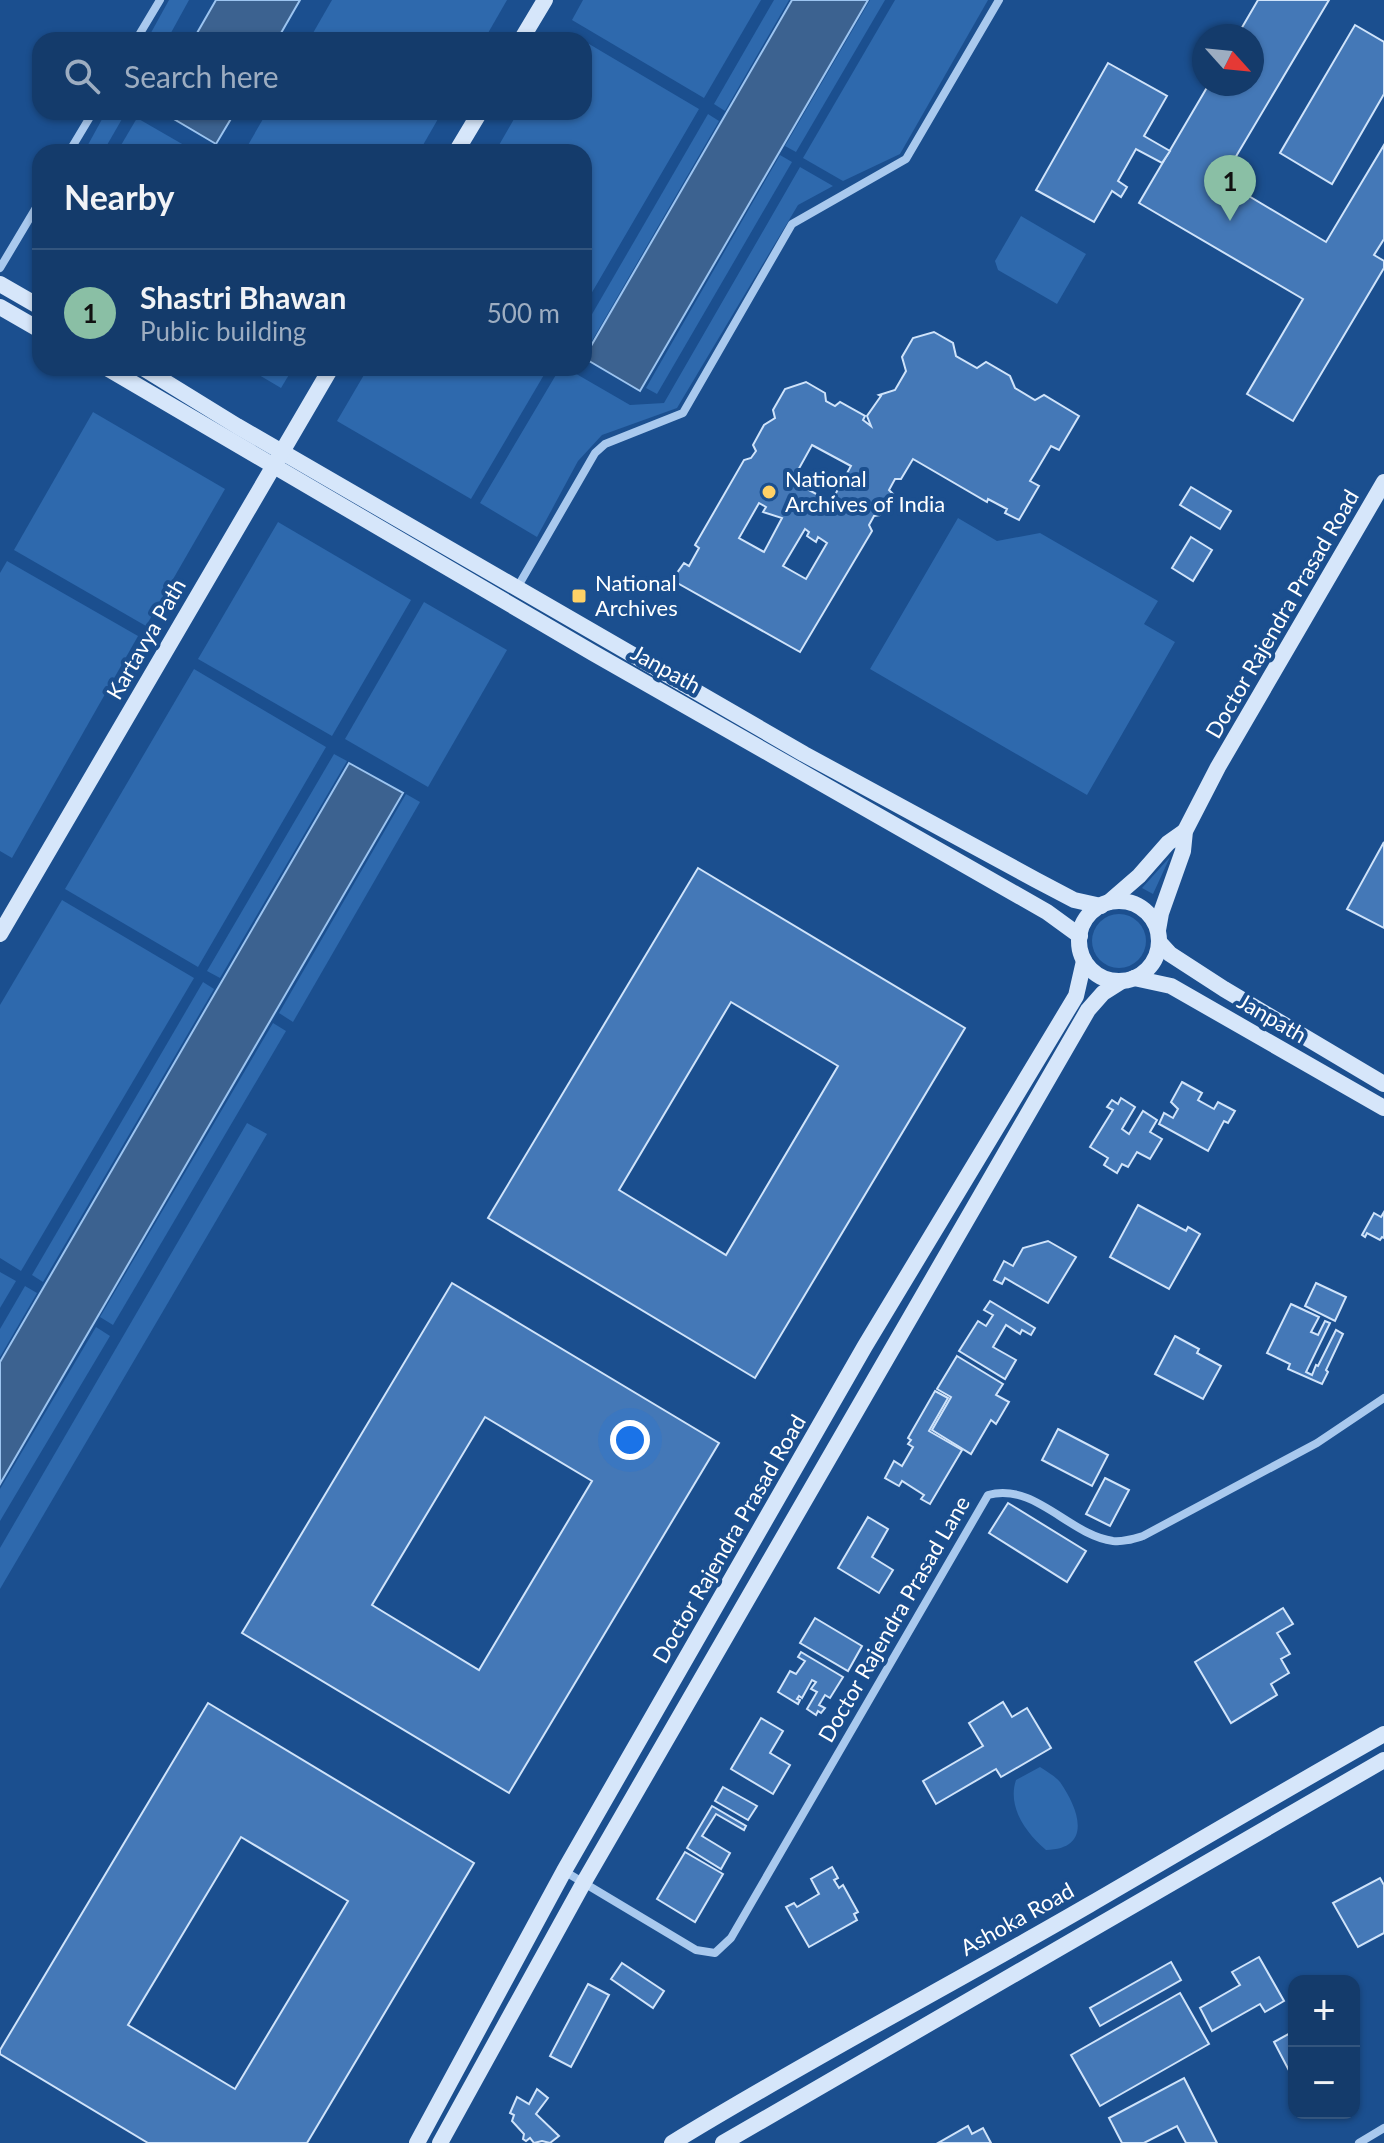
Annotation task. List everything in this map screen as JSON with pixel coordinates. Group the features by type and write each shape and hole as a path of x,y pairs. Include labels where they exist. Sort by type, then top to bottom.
{"main road":[{"path":"526,32 545,0"},
{"path":"461,144 475,120"},
{"path":"0,284 32,302"},
{"path":"0,307 32,325"},
{"name":"Janpath","path":"122,376 517,588 958,840 1074,900 1105,904"},
{"name":"Janpath","path":"155,376 278,458 580,646 1047,912 1080,936"},
{"name":"Kartavya Path","path":"0,934 326,376"},
{"name":"Doctor Rajendra Prasad Road","path":"1185,831 1218,767 1384,482"},
{"path":"1185,831 1183,851 1161,913 1152,964 1128,980 1100,976 1084,961 1080,936 1086,918 1139,876 1168,843 1185,831"},
{"path":"1105,904 1133,904 1152,919 1158,936"},
{"name":"Janpath","path":"1158,936 1170,954 1384,1084"},
{"name":"Doctor Rajendra Prasad Road","path":"417,2143 564,1871 865,1346 1076,996 1084,961"},
{"name":"Janpath","path":"1128,980 1171,986 1384,1108"},
{"name":"Doctor Rajendra Prasad Road","path":"440,2143 584,1882 1088,1010 1103,993 1128,980"},
{"name":"Ashoka Road","path":"672,2143 764,2087 1384,1734"},
{"name":"Ashoka Road","path":"723,2143 1384,1760"}],"street":[{"path":"141,32 160,0"},
{"path":"517,588 595,453 605,444 683,413 792,224 906,159 999,0"},
{"path":"74,144 88,120"},
{"path":"0,268 32,214"},
{"name":"Doctor Rajendra Prasad Lane","path":"564,1871 696,1950 715,1953 731,1938 988,1495 999,1492 1027,1498 1089,1532 1110,1540 1125,1541 1143,1536 1317,1443 1384,1398"},
{"path":"1359,2143 1384,2128"}],"shaded area":[{"path":"169,0 189,0 171,32 151,32"},
{"path":"216,0 300,0 282,32 198,32"},
{"path":"332,0 507,0 489,32 314,32"},
{"path":"583,0 761,0 704,98 572,20"},
{"path":"774,0 789,0 725,111 714,104"},
{"path":"792,0 868,0 640,391 592,363 592,344"},
{"path":"870,0 885,0 796,152 785,146"},
{"path":"895,0 988,0 900,154 843,181 803,158"},
{"path":"592,46 699,109 592,292 592,144 500,144 513,120 592,120"},
{"path":"708,114 719,121 592,341 592,314"},
{"path":"102,120 121,120 108,144 88,144"},
{"path":"136,120 140,120 182,144 122,144"},
{"path":"176,120 230,120 216,144"},
{"path":"262,120 437,120 424,144 249,144"},
{"path":"780,155 792,162 657,394 646,388"},
{"path":"800,167 833,186 798,205 677,408 602,435 578,461 537,537 480,503 555,376 580,376 630,405 664,403"},
{"path":"1021,216 1086,254 1057,304 998,270 995,261"},
{"path":"261,376 288,376 281,388"},
{"path":"363,376 543,376 471,499 337,421"},
{"path":"93,412 225,489 146,626 14,550"},
{"path":"958,518 997,541 1040,533 1158,601 1144,624 1175,642 1087,795 870,669"},
{"path":"278,522 411,600 332,736 198,659"},
{"path":"7,561 138,636 12,858 0,851 0,573"},
{"path":"424,602 507,650 428,787 345,739"},
{"path":"194,669 326,747 198,967 65,889"},
{"path":"334,754 347,761 220,978 207,971"},
{"path":"349,763 403,793 0,1484 0,1362"},
{"path":"406,794 420,802 293,1022 279,1013"},
{"path":"1170,857 1153,894 1142,888"},
{"path":"62,900 194,978 21,1271 0,1258 0,1005"},
{"path":"1119,914 1138,922 1146,941 1138,960 1119,968 1100,960 1092,941 1100,922"},
{"path":"203,982 214,989 43,1282 32,1275"},
{"path":"273,1023 286,1031 113,1325 100,1317"},
{"path":"247,1123 267,1134 0,1589 0,1548"},
{"path":"0,1272 16,1281 0,1308"},
{"path":"25,1286 37,1293 0,1357 0,1329"},
{"path":"96,1327 110,1336 0,1521 0,1489"},
{"path":"1040,1767 1060,1782 1076,1815 1076,1835 1071,1843 1061,1848 1046,1850 1025,1828 1016,1810 1016,1780"}],"building":[{"path":"1258,0 1329,0 1222,180 1326,242 1384,145 1384,239 1374,255 1384,261 1384,268 1293,421 1247,394 1303,299 1139,203 1202,96 1264,96 1264,24 1244,24"},
{"path":"1355,25 1384,42 1384,94 1332,184 1280,153"},
{"path":"1108,63 1167,96 1144,136 1170,151 1162,163 1136,149 1118,181 1127,187 1121,197 1112,191 1094,222 1036,190"},
{"name":"National Archives of India","path":"934,332 953,343 956,356 977,368 986,362 1010,376 1015,388 1035,400 1044,395 1079,416 1059,450 1051,446 1030,481 1039,486 1019,520 1005,513 1007,509 988,499 987,502 913,459 901,479 895,479 889,490 893,494 880,515 874,516 869,525 872,531 800,652 672,580 684,563 689,566 699,548 695,545 744,460 751,458 756,451 753,445 764,425 775,418 773,410 785,389 806,382 825,393 826,401 835,406 840,402 865,416 863,420 871,426 867,416 879,395 895,390 906,371 902,357 913,338","holes":["812,445 851,466 831,502 792,481","759,503 766,507 763,512 782,518 764,552 739,538","805,529 809,532 807,536 816,542 818,537 827,543 806,579 783,566"]},
{"path":"1191,487 1231,511 1220,529 1180,505"},
{"path":"1191,537 1212,550 1193,581 1172,568"},
{"path":"1384,842 1384,928 1347,909"},
{"path":"698,868 965,1028 755,1378 488,1218","holes":["731,1002 838,1066 726,1255 619,1190"]},
{"path":"1182,1082 1202,1093 1198,1100 1214,1109 1218,1102 1235,1111 1228,1123 1224,1121 1208,1151 1159,1124 1164,1113 1173,1118 1178,1109 1171,1102"},
{"path":"1121,1098 1135,1107 1122,1129 1129,1134 1143,1111 1157,1120 1150,1132 1162,1139 1150,1159 1137,1152 1128,1167 1122,1164 1117,1173 1104,1165 1108,1158 1090,1147 1113,1110 1107,1107 1112,1100 1118,1104"},
{"path":"1138,1205 1186,1231 1188,1227 1200,1234 1169,1289 1110,1257"},
{"path":"1384,1212 1384,1238 1380,1240 1367,1233 1365,1237 1362,1235 1374,1213 1381,1217"},
{"path":"1048,1241 1076,1257 1048,1303 1005,1278 1002,1284 994,1280 1004,1261 1013,1266 1023,1248"},
{"path":"452,1283 719,1443 509,1793 242,1633","holes":["485,1417 592,1481 479,1670 372,1605"]},
{"path":"1316,1283 1346,1297 1335,1321 1305,1306"},
{"path":"990,1301 1035,1328 1031,1335 1022,1330 1020,1334 1006,1325 993,1347 1016,1360 1005,1379 959,1351 978,1321 986,1326 993,1315 984,1310"},
{"path":"1291,1304 1319,1317 1311,1332 1318,1335 1325,1321 1330,1323 1306,1372 1312,1375 1336,1330 1343,1334 1322,1384 1288,1369 1290,1364 1267,1353"},
{"path":"1175,1336 1221,1366 1203,1399 1155,1374"},
{"path":"957,1356 1003,1384 996,1395 1009,1402 996,1424 991,1420 971,1454 932,1430 951,1397 937,1389"},
{"path":"935,1391 948,1398 929,1431 962,1450 930,1504 921,1499 924,1495 902,1481 899,1486 885,1478 894,1461 902,1466 913,1447 908,1444 911,1440 908,1438"},
{"path":"1058,1429 1108,1455 1092,1486 1042,1460"},
{"path":"1105,1478 1129,1490 1110,1526 1086,1514"},
{"path":"1008,1503 1086,1551 1067,1582 989,1533"},
{"path":"868,1517 888,1529 872,1557 893,1570 879,1593 838,1568"},
{"path":"1283,1608 1293,1624 1277,1633 1290,1654 1281,1659 1289,1673 1271,1684 1277,1695 1231,1723 1195,1662"},
{"path":"815,1618 862,1646 848,1671 800,1643"},
{"path":"801,1652 843,1677 830,1698 825,1695 819,1705 825,1708 816,1715 807,1709 817,1692 811,1689 816,1682 812,1680 802,1698 799,1696 797,1699 800,1700 798,1704 778,1692 790,1671 796,1674 805,1661 798,1657"},
{"path":"1003,1702 1012,1717 1027,1708 1051,1748 1001,1777 996,1769 936,1804 923,1781 983,1746 969,1723"},
{"path":"208,1703 474,1863 307,2143 148,2143 0,2054","holes":["241,1837 348,1901 235,2089 128,2025"]},
{"path":"761,1718 783,1731 770,1753 790,1765 773,1794 731,1769"},
{"path":"723,1787 757,1806 748,1820 715,1801"},
{"path":"712,1806 746,1826 744,1830 716,1814 702,1836 730,1853 721,1869 687,1848"},
{"path":"685,1852 723,1874 695,1922 657,1899"},
{"path":"832,1867 838,1878 834,1880 839,1888 843,1885 858,1912 854,1914 857,1920 809,1947 786,1907 794,1903 797,1907 819,1894 811,1879"},
{"path":"1380,1878 1384,1885 1384,1933 1358,1947 1333,1903"},
{"path":"1259,1957 1284,2001 1265,2012 1260,2004 1212,2031 1200,2008 1240,1985 1232,1972"},
{"path":"1171,1962 1181,1980 1100,2026 1090,2008"},
{"path":"622,1963 664,1991 653,2008 611,1979"},
{"path":"588,1984 609,1995 571,2067 550,2056"},
{"path":"1180,1993 1209,2044 1100,2106 1071,2055"},
{"path":"1288,2034 1288,2069 1274,2042"},
{"path":"1184,2078 1217,2143 1186,2143 1177,2126 1144,2143 1122,2143 1109,2118"},
{"path":"537,2089 548,2098 536,2114 559,2136 550,2143 523,2139 524,2134 512,2121 514,2115 510,2113 517,2097 529,2104"},
{"path":"968,2126 972,2134 983,2128 991,2143 938,2143"}],"place":[{"name":"Shastri Bhawan","path":"1230,221"},
{"name":"National Archives of India","path":"769,492"},
{"name":"National Archives","path":"579,596"}]}
